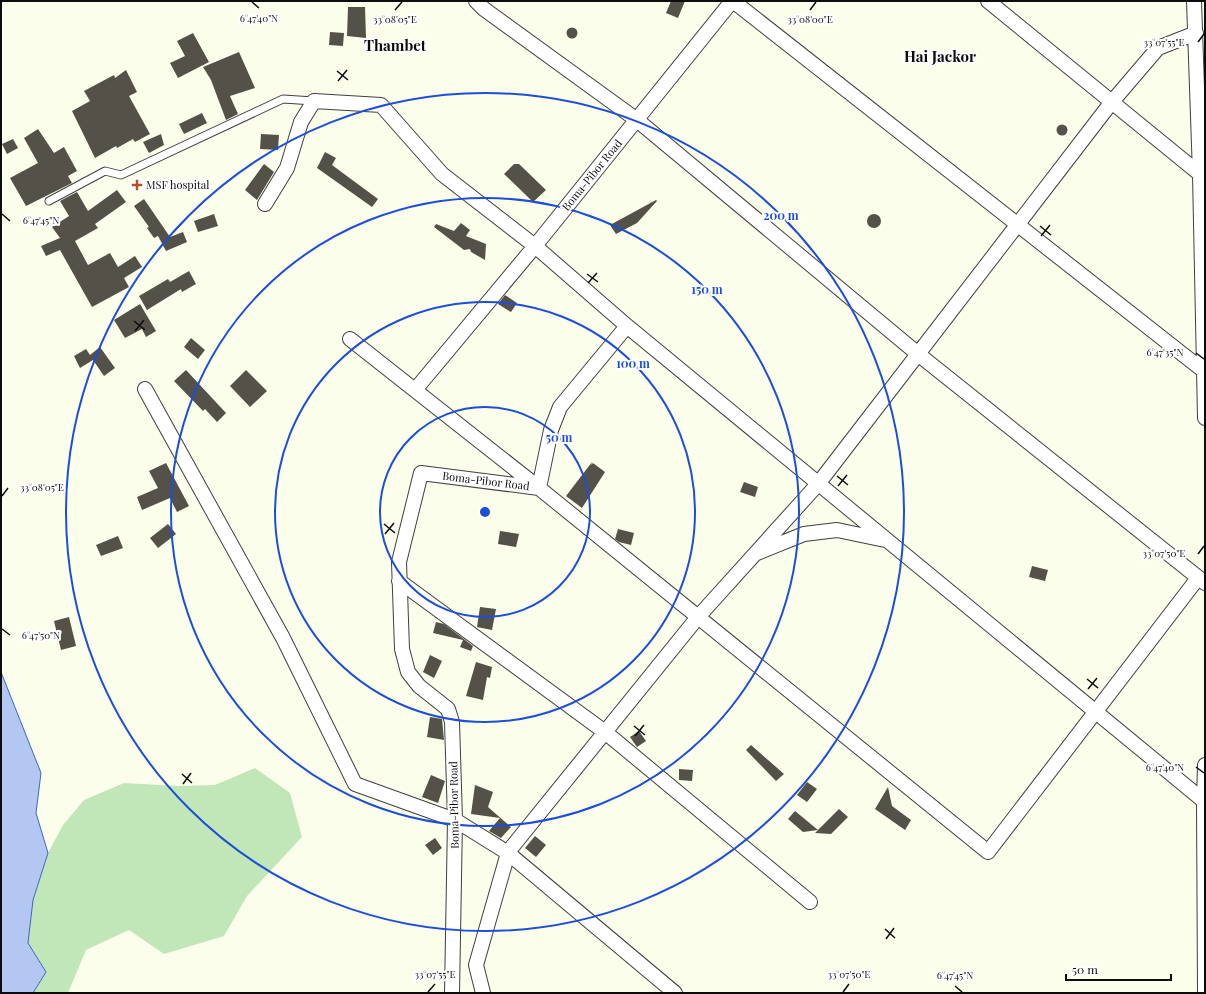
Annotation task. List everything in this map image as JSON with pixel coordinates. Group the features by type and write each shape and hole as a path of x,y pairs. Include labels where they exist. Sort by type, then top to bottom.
{"street":[{"path":"350,339 539,488 988,852 1095,711 1201,580 918,354 637,120 484,9 476,1"},
{"path":"733,1 1204,372"},
{"name":"Boma-Pibor Road","path":"415,390 535,246 733,1"},
{"path":"988,1 1111,103 1200,174"},
{"path":"1194,1 1200,174 1205,418"},
{"path":"483,993 476,965 508,853 604,732 698,618 818,484 1111,103 1158,48 1196,33"},
{"path":"265,204 287,168 301,122 314,101 381,105 442,174 535,246 627,326 1204,801"},
{"name":"Boma-Pibor Road","path":"452,993 455,820 452,722 448,709 419,686 408,672 402,649 399,562 421,473 539,488 551,430 560,407 627,326"},
{"path":"145,389 283,638 355,784 455,820 508,853 675,993"},
{"path":"754,554 804,534 838,530 888,541"},
{"path":"399,581 604,732 810,902"},
{"path":"1205,765 1205,993"}],"lane":[{"path":"49,201 105,171 121,175 283,99 314,101"}],"green space":[{"path":"255,768 290,793 302,837 247,896 224,936 164,954 129,930 86,950 68,993 33,993 46,972 28,944 33,900 48,853 63,825 84,800 124,783 178,786 215,785"}],"water":[{"path":"1,672 41,773 36,813 48,853 33,900 28,943 46,972 33,993 1,993"}],"building":[{"path":"671,1 685,1 678,18 666,13"},
{"path":"348,7 365,7 366,38 347,36"},
{"path":"572,27 576,29 578,33 576,37 572,39 568,37 566,33 568,29"},
{"path":"330,32 344,33 343,46 329,45"},
{"path":"193,33 209,62 178,78 170,63 185,56 177,41"},
{"path":"239,52 255,88 230,96 238,114 226,120 211,80 203,67"},
{"path":"126,70 137,92 129,96 150,134 135,142 133,139 117,148 116,146 95,158 72,111 90,101 84,91 114,75 115,78"},
{"path":"202,113 207,123 184,134 179,124"},
{"path":"1062,124 1066,126 1068,130 1066,134 1062,136 1058,134 1056,130 1058,126"},
{"path":"38,129 54,153 64,147 77,171 68,176 72,183 26,206 10,178 38,163 24,138"},
{"path":"161,134 164,145 149,153 143,142"},
{"path":"261,134 279,135 278,150 260,149"},
{"path":"13,139 18,148 7,154 2,144"},
{"path":"325,152 336,158 332,165 378,199 372,207 317,168"},
{"path":"264,164 274,172 257,200 245,190"},
{"path":"514,164 519,164 546,190 533,202 504,174"},
{"path":"117,190 126,202 95,224 98,228 75,241 88,265 110,253 118,267 135,256 142,267 124,278 129,287 92,307 60,250 46,256 41,246 60,238 52,227 69,216 60,201 77,192 88,211"},
{"path":"144,199 170,237 183,232 187,242 166,251 158,236 154,238 147,228 149,227 134,206"},
{"path":"656,200 657,201 637,223 616,234 610,225"},
{"path":"214,214 218,226 198,232 194,221"},
{"path":"871,214 877,214 881,218 881,224 877,228 871,228 867,224 867,218"},
{"path":"461,223 470,230 466,236 486,244 485,260 471,252 470,249 464,250 434,227 436,224 454,231"},
{"path":"189,271 196,284 182,292 181,289 147,310 139,296 168,279 170,282"},
{"path":"505,295 517,303 511,312 498,304"},
{"path":"140,304 156,331 146,337 142,329 125,338 114,320"},
{"path":"191,338 205,350 198,359 184,347"},
{"path":"100,347 115,368 104,376 93,360 80,368 74,356 86,349 90,355"},
{"path":"186,370 226,413 217,422 205,409 203,411 174,381"},
{"path":"246,370 267,391 250,407 230,386"},
{"path":"592,462 591,465 593,463 605,472 582,508 566,496"},
{"path":"166,463 189,506 177,512 170,498 142,510 137,497 158,488 149,471"},
{"path":"744,482 758,487 755,497 740,492"},
{"path":"168,524 176,534 158,548 150,538"},
{"path":"618,529 634,533 631,545 619,542 615,539"},
{"path":"500,531 519,534 516,547 498,544"},
{"path":"118,536 123,548 101,556 96,545"},
{"path":"1032,566 1048,570 1045,581 1029,577"},
{"path":"480,607 496,609 492,630 477,627"},
{"path":"69,617 76,646 61,650 54,621"},
{"path":"436,622 444,624 473,646 471,651 460,647 463,640 433,633"},
{"path":"430,655 442,661 434,678 423,672"},
{"path":"476,662 492,667 490,678 487,677 483,700 466,696"},
{"path":"430,717 442,719 444,740 427,737"},
{"path":"639,731 646,741 637,747 630,737"},
{"path":"751,745 784,774 776,781 746,750"},
{"path":"679,769 693,770 692,781 679,780"},
{"path":"431,775 445,781 438,803 422,797"},
{"path":"807,782 817,789 807,802 797,795"},
{"path":"475,785 493,792 488,807 511,827 501,838 489,831 500,818 471,814"},
{"path":"888,787 892,806 911,820 905,830 875,809"},
{"path":"839,809 848,817 831,834 815,833"},
{"path":"795,811 818,830 803,832 788,819"},
{"path":"535,836 546,845 536,857 525,848"},
{"path":"435,838 442,848 433,855 425,845"}],"place":[{"name":"MSF hospital","path":"137,185"}],"district":[{"name":"Thambet","path":"395,46"},
{"name":"Hai Jackor","path":"940,57"}]}
